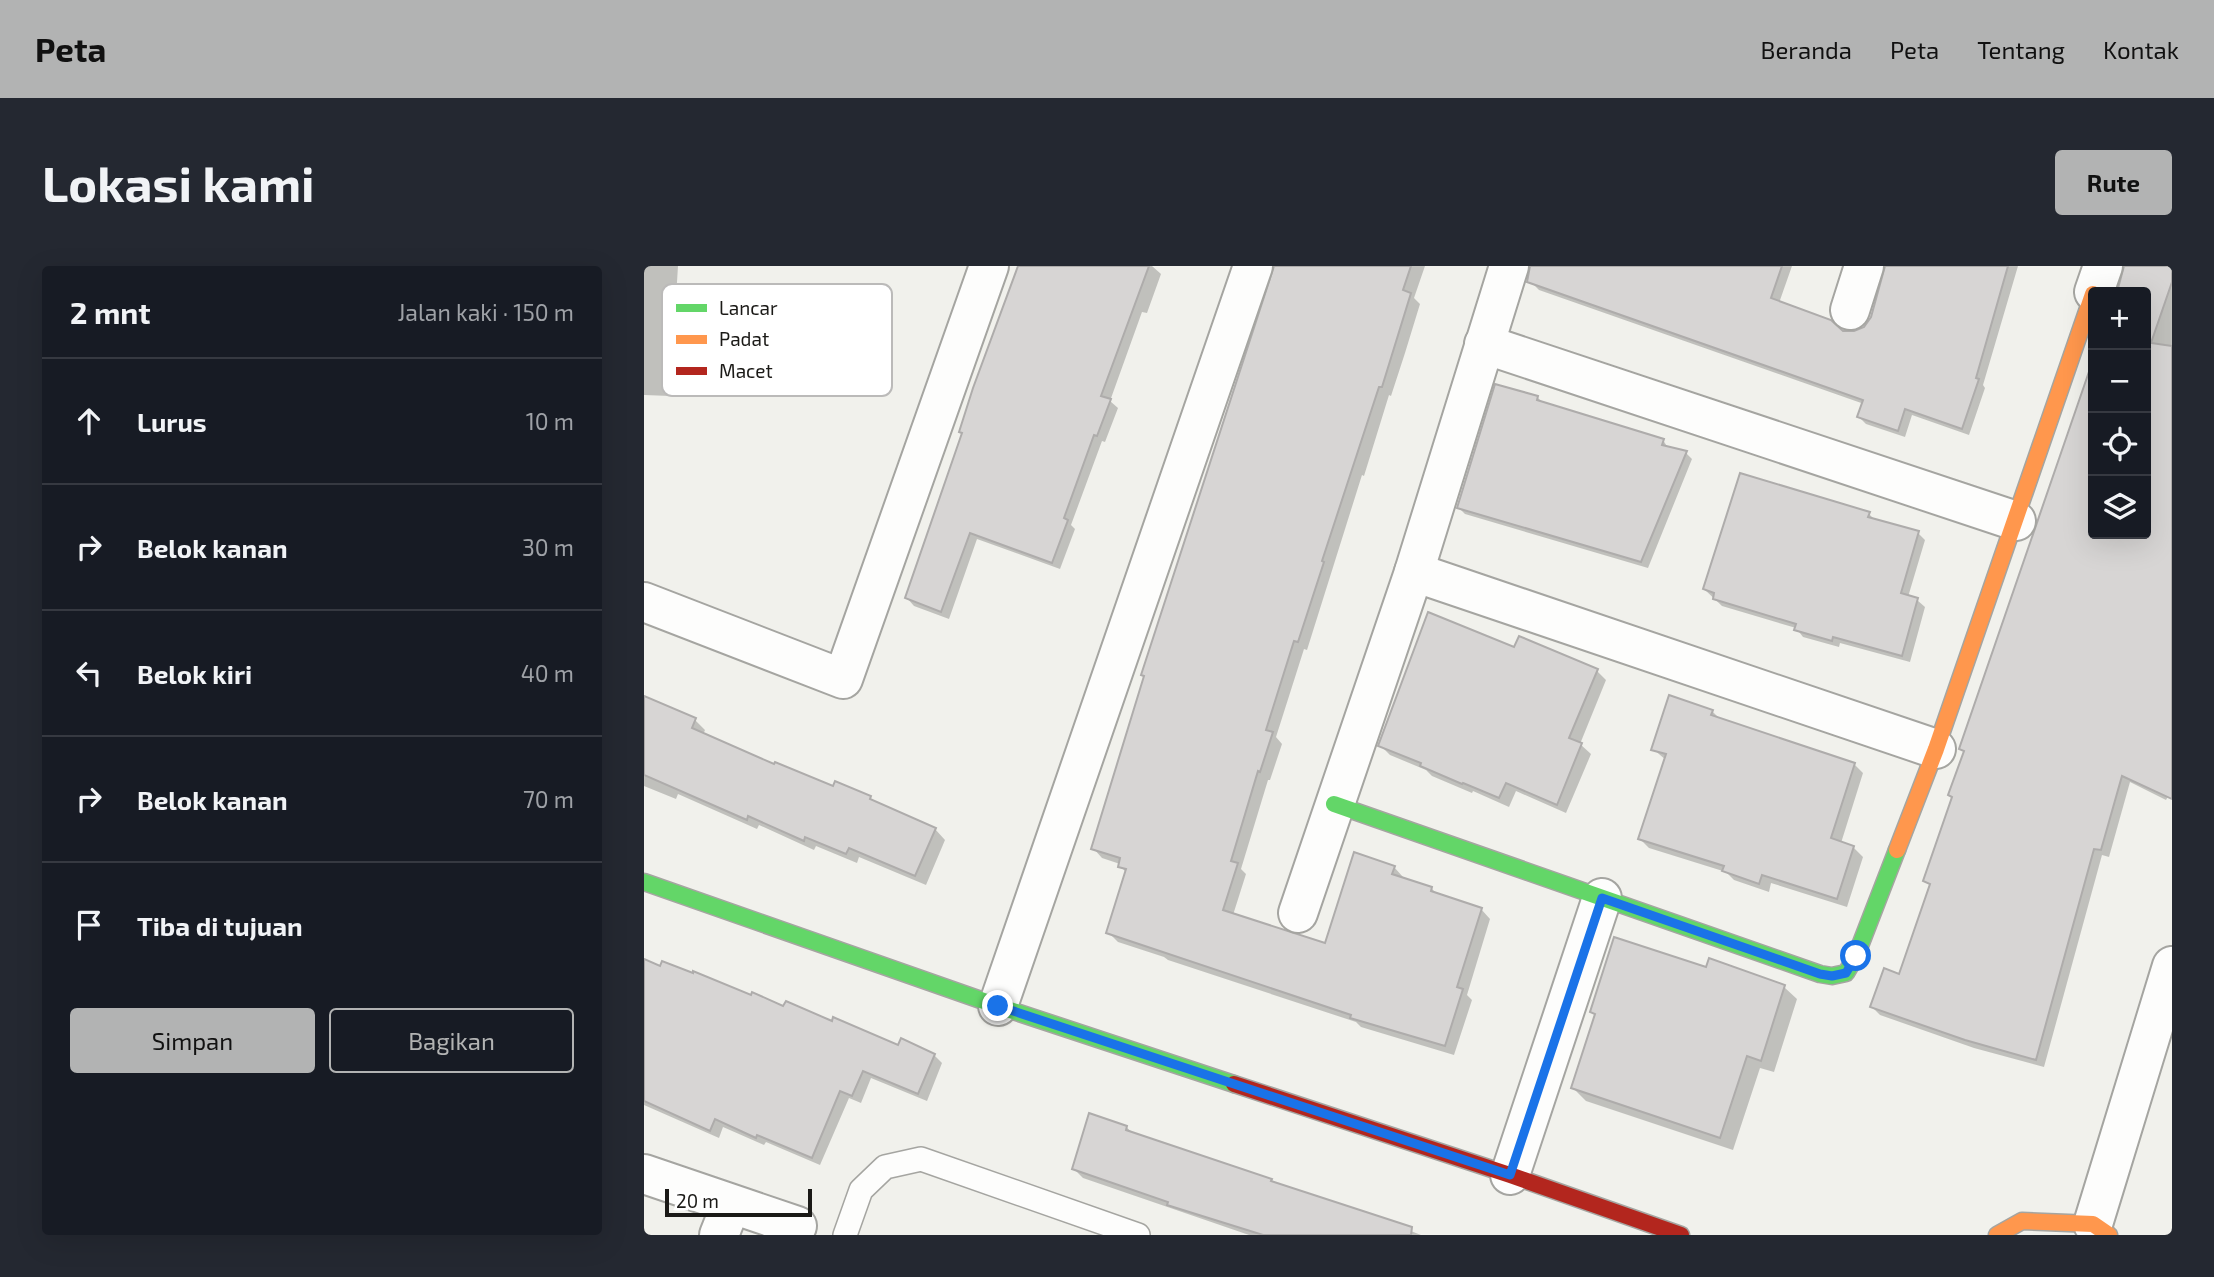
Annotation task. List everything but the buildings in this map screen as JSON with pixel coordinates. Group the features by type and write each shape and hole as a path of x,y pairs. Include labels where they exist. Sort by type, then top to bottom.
{"street":[{"path":"644,602 843,679 989,266"},
{"path":"998,1006 1253,266"},
{"path":"1298,913 1414,572 1509,266"},
{"path":"1850,310 1864,266"},
{"path":"2096,287 2103,266"},
{"path":"1334,804 1820,974 1832,976 1846,973 1856,956 1936,749 2088,311"},
{"path":"1483,344 2016,521"},
{"path":"1414,572 1936,749"},
{"path":"644,882 998,1006 1510,1175 1681,1235"},
{"path":"1510,1175 1602,898"},
{"path":"1997,1235 2022,1220 2101,1229 2172,966"},
{"path":"644,1174 725,1220 797,1226"}],"lane":[{"path":"845,1235 861,1190 885,1167 921,1159 1138,1235"}],"traffic: fast":[{"path":"1334,804 1832,976 1846,973 1856,956 1897,850"},
{"path":"644,882 998,1006 1234,1084"}],"traffic: slow":[{"path":"1897,850 1936,749 2088,308"},
{"path":"1997,1235 2022,1221 2093,1224 2109,1235"}],"traffic: jam":[{"path":"1234,1084 1510,1175 1681,1235"}],"route":[{"path":"998,1006 1510,1175 1602,898 1820,974 1832,976 1846,973 1856,956"}]}
